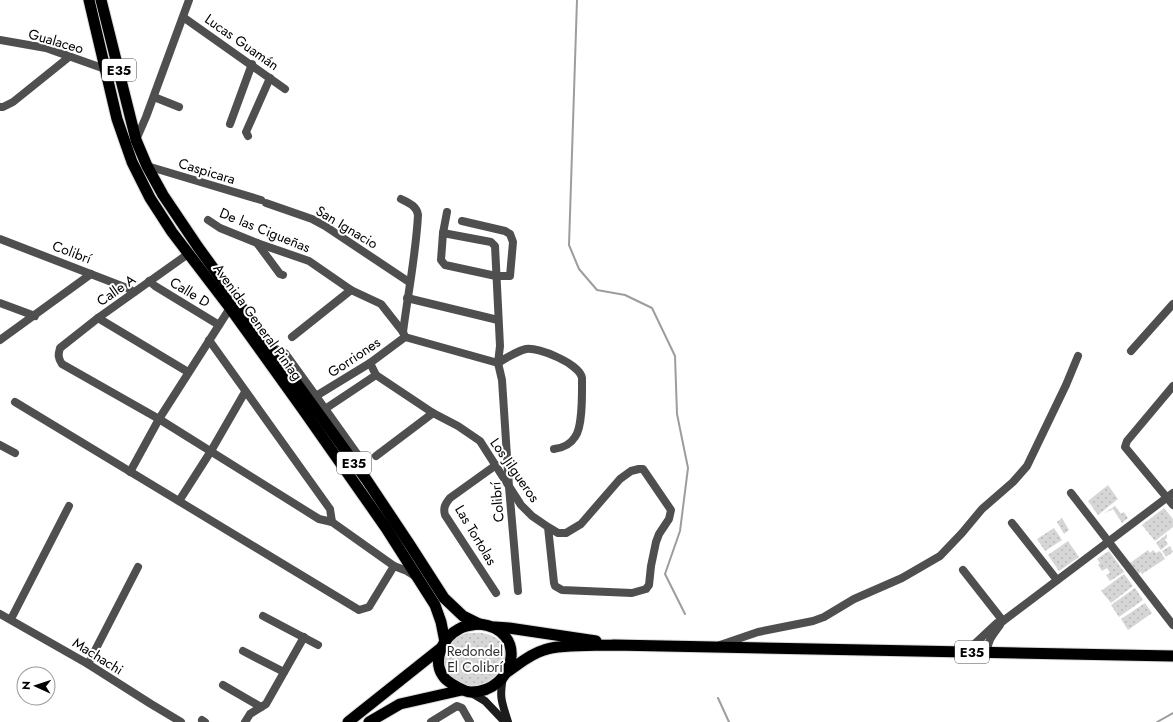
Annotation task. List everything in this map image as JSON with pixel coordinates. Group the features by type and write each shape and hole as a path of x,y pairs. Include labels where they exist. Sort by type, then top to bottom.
{"highway":[{"name":"Avenida General Pintag","path":"89,0 117,119 140,180 156,208 188,254 230,308 382,522 435,605 440,617 443,645"},
{"name":"Avenida General Pintag","path":"102,0 136,140 146,166 174,212 360,471 444,598 463,616 479,624"},
{"name":"E35","path":"614,645 581,638 479,624 468,625 458,629 450,635 443,645 439,659 440,670 443,676 452,684 466,691 489,688 499,682 505,675 533,654 563,647 614,645 1173,656"},
{"path":"494,627 510,642 512,658 505,675"},
{"path":"348,722 443,645"},
{"path":"368,722 400,704 466,691"}],"main road":[{"path":"505,675 500,694 508,722"},
{"path":"466,691 485,701 505,722"}],"street":[{"path":"136,140 154,97 190,0"},
{"name":"Lucas Guamán","path":"183,16 285,89"},
{"name":"Gualaceo","path":"0,40 46,48 105,69"},
{"path":"0,107 13,102 69,56"},
{"path":"230,124 252,64"},
{"path":"248,136 246,132 270,78"},
{"path":"154,97 179,107"},
{"name":"Caspicara","path":"146,166 263,202"},
{"path":"401,199 412,205 417,211 417,230 407,298 404,334 498,363 525,349 531,349 543,351 574,366 582,374 582,403 579,427 576,437 570,443 563,448 554,449"},
{"name":"San Ignacio","path":"263,202 312,219 325,226 410,282"},
{"path":"447,212 443,233 441,260 443,264 496,276 510,276 513,242 510,234 462,221"},
{"name":"De las Cigueñas","path":"208,220 220,228 257,243 309,261 351,290 381,304 404,334"},
{"name":"Colibrí","path":"443,233 492,242 494,246 500,346 498,363 502,380 518,591"},
{"name":"Colibrí","path":"0,239 134,292"},
{"path":"257,243 280,274 283,275"},
{"name":"Calle A","path":"159,419 62,364 58,358 60,348 98,318 188,254"},
{"path":"0,340 91,274"},
{"name":"Calle D","path":"150,281 155,286 219,325"},
{"path":"292,337 351,290"},
{"path":"407,298 498,320"},
{"path":"0,303 34,316"},
{"path":"130,472 159,419 230,308"},
{"path":"1131,351 1172,308"},
{"path":"98,318 188,372"},
{"name":"Gorriones","path":"316,396 370,363 404,334"},
{"path":"209,340 330,509 332,522"},
{"path":"270,346 285,354 316,396 358,455 360,471"},
{"path":"715,647 758,632 818,619 854,599 902,578 940,556 982,509 1013,482 1027,466 1066,385 1078,356"},
{"name":"Los Jilgueros","path":"370,363 376,375 433,413 458,426 480,441 521,505 532,516 558,533 566,533 581,524 620,479 631,471 639,468 643,469 670,506 672,513 659,534 656,542 649,585 646,589 632,593 562,590 558,588 554,583 548,527"},
{"path":"325,409 376,375"},
{"path":"1173,386 1127,441 1125,447 1170,495 1173,505"},
{"path":"179,501 211,451 245,392"},
{"path":"15,402 359,610 369,607 394,566"},
{"path":"376,456 433,413"},
{"path":"159,419 318,518 332,522 394,566 407,571 418,579"},
{"path":"0,444 15,453"},
{"name":"Las Tortolas","path":"496,465 450,498 446,502 444,510 496,593"},
{"path":"1071,493 1107,542 1173,625"},
{"path":"966,652 992,627 1170,495"},
{"path":"11,619 69,506"},
{"path":"1012,523 1057,580"},
{"path":"88,664 138,567"},
{"path":"963,570 1003,620"},
{"name":"Machachi","path":"0,614 88,664 181,722"},
{"path":"263,616 318,645"},
{"path":"987,652 990,637 1003,620"},
{"path":"246,722 250,714 266,704 304,637"},
{"path":"243,651 284,672"},
{"path":"223,685 261,707"},
{"path":"432,722 455,706 462,708 470,722"}],"green space":[{"path":"1108,485 1118,499 1098,515 1088,501"},
{"path":"1115,506 1121,514 1124,512 1128,518 1122,523 1113,509 1103,514"},
{"path":"1164,508 1173,519 1173,527 1155,541 1142,525"},
{"path":"1062,518 1069,530 1064,534 1057,522"},
{"path":"1054,528 1062,540 1045,551 1037,539"},
{"path":"1167,534 1167,538 1165,540 1168,544 1161,550 1156,543"},
{"path":"1068,541 1079,557 1059,571 1048,555"},
{"path":"1170,546 1173,552 1166,557 1162,551"},
{"path":"1148,550 1150,553 1153,550 1156,553 1160,551 1165,559 1142,574 1141,572 1138,574 1130,563"},
{"path":"1109,551 1124,572 1110,581 1106,575 1110,573 1107,568 1102,571 1098,565 1100,563 1097,559"},
{"path":"1124,574 1133,586 1111,603 1101,591"},
{"path":"1135,588 1143,600 1119,617 1111,605"},
{"path":"1145,603 1152,613 1128,630 1121,619"},
{"name":"Redondel El Colibrí","path":"468,633 482,633 496,638 503,645 506,654 505,665 494,677 488,682 474,686 460,683 454,678 448,672 444,659 446,650 451,642 457,637"}],"waterway":[{"path":"577,0 569,245 579,269 597,290 625,295 652,308 675,356 677,414 688,468 680,531 665,574 685,614"},
{"path":"718,698 729,722"},
{"path":"1157,722 1173,713"}]}
